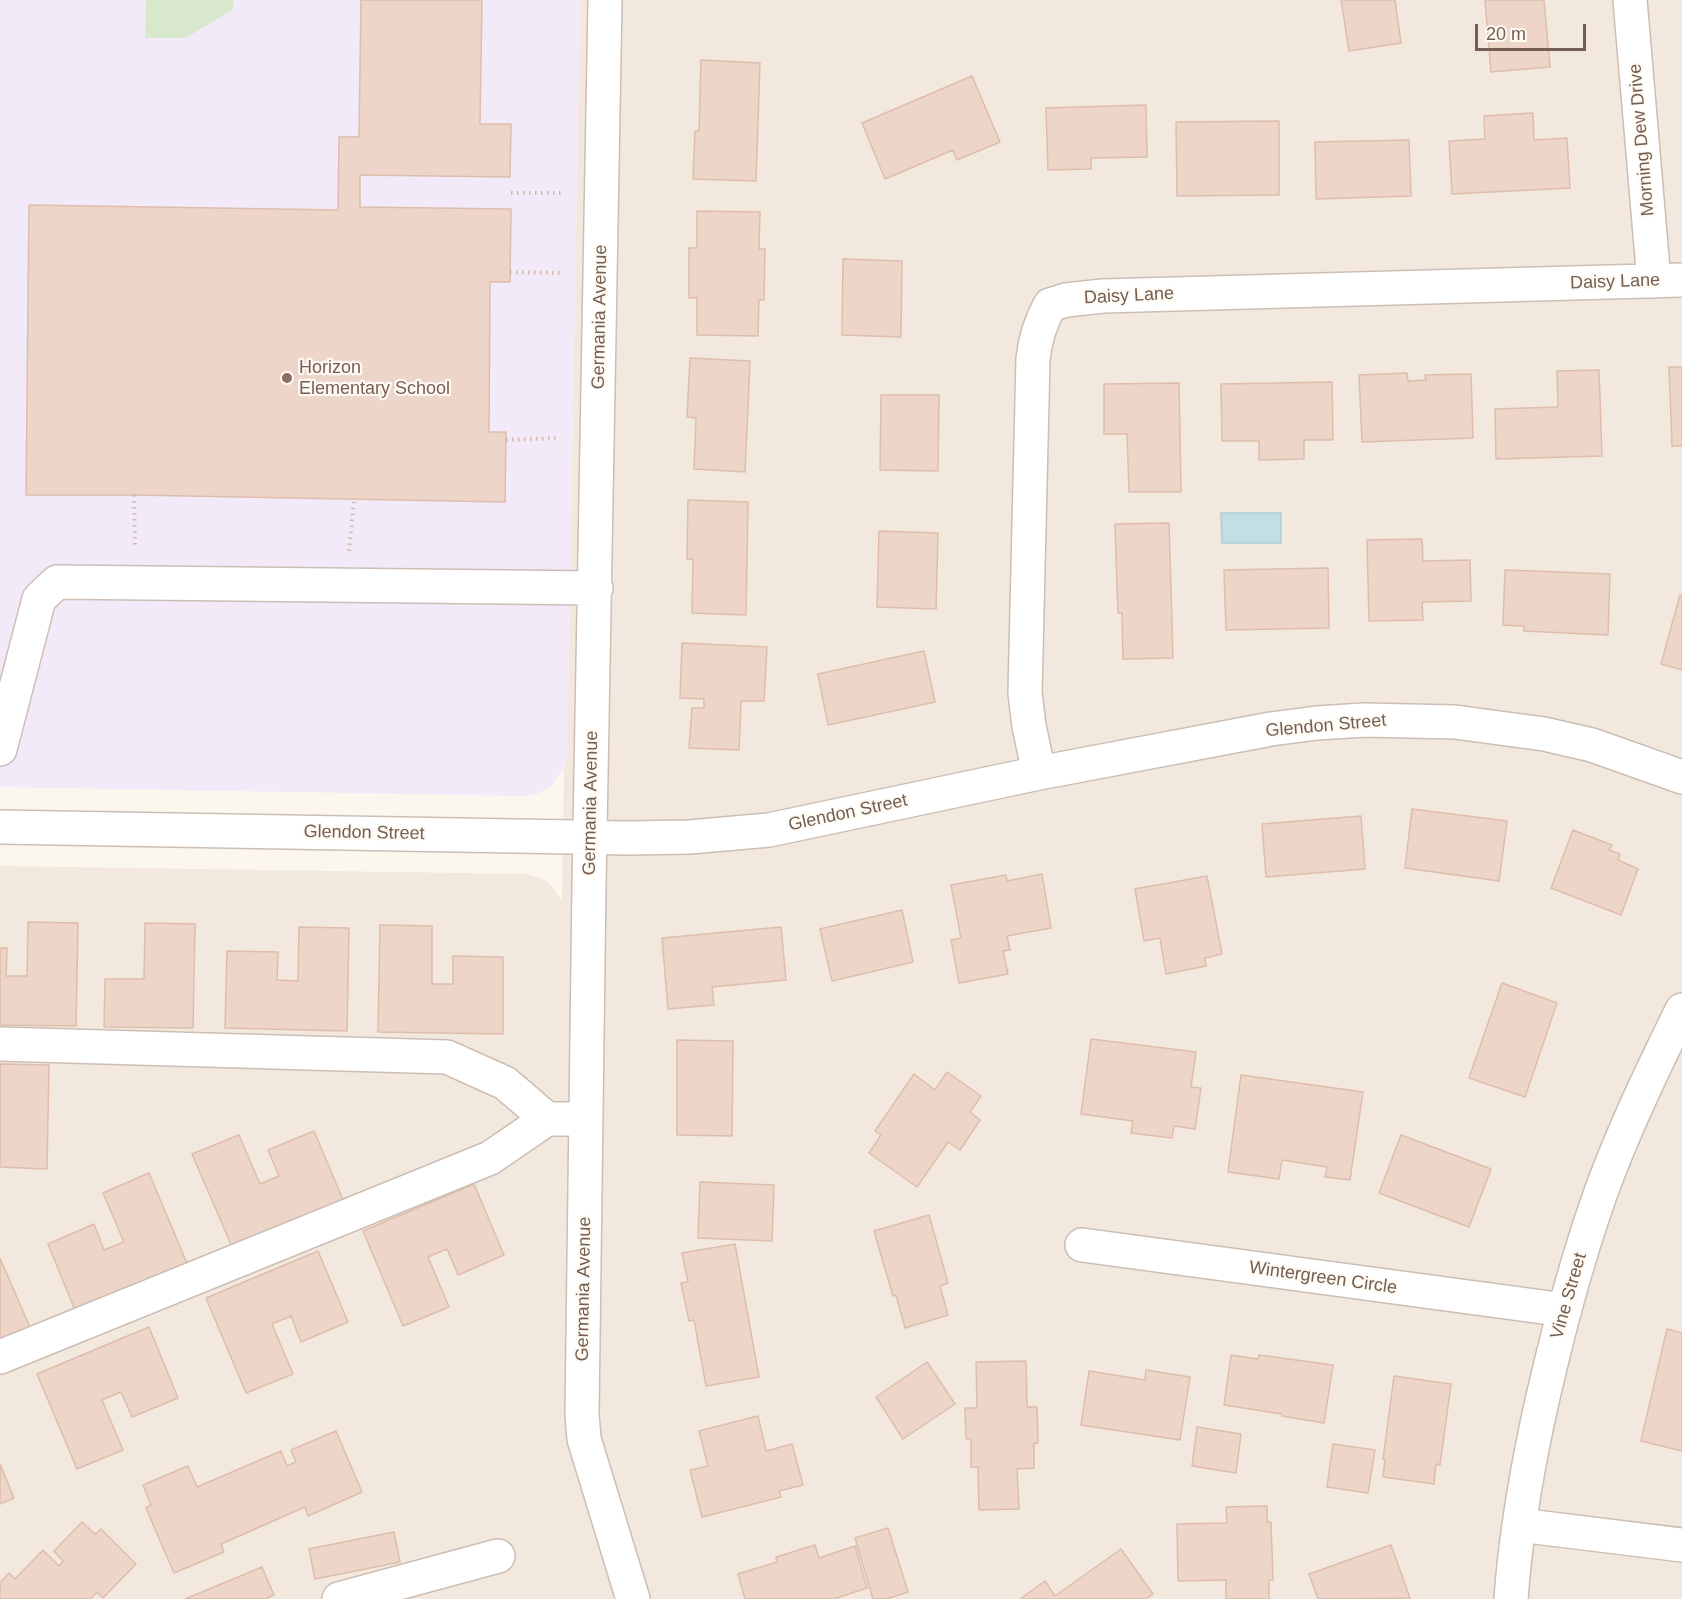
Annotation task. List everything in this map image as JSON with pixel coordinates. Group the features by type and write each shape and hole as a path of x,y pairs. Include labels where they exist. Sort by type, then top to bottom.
{"street":[{"name":"Germania Avenue","path":"605,0 582,1426 633,1599"},
{"name":"Morning Dew Drive","path":"1630,0 1668,280"},
{"name":"Daisy Lane","path":"1039,774 1025,693 1032,383 1035,340 1041,321 1050,305 1066,300 1102,296 1668,280"},
{"path":"0,749 39,599 57,582 596,588"},
{"name":"Glendon Street","path":"0,827 690,837 769,830 1271,729 1364,720 1455,722 1544,734 1592,745 1682,777"},
{"name":"Vine Street","path":"1511,1599 1519,1525 1532,1449 1564,1310 1602,1191 1625,1131 1682,1010"},
{"path":"0,1044 447,1057 505,1083 548,1119"},
{"path":"0,1357 490,1158 548,1119 586,1119"},
{"name":"Wintergreen Circle","path":"1082,1245 1564,1310"},
{"path":"1519,1525 1682,1545"},
{"path":"339,1599 498,1556"}],"path":[{"path":"511,193 563,193"},
{"path":"510,272 561,273"},
{"path":"506,440 559,438"},
{"path":"134,495 135,556"},
{"path":"349,558 354,499"}],"shaded area":[{"name":"Horizon Elementary School","path":"0,0 580,0 567,756 564,768 552,785 540,793 525,796 0,787"},
{"path":"580,0 1682,0 1682,1599 0,1599 0,866 526,874 550,884 562,901 564,768 567,756"}],"green space":[{"path":"146,0 233,0 233,9 186,38 145,38"}],"water":[{"path":"1221,513 1281,513 1281,543 1222,543"}],"building":[{"path":"361,0 482,0 480,124 511,124 510,177 360,175 360,207 511,209 510,282 490,282 489,432 506,432 505,502 26,495 29,205 338,210 339,137 359,137"},
{"path":"1341,0 1395,0 1401,43 1349,51"},
{"path":"1485,0 1544,0 1550,67 1491,72"},
{"path":"701,60 760,63 756,181 693,179 695,131 699,131"},
{"path":"972,76 1000,142 957,160 953,150 885,179 862,123"},
{"path":"1146,105 1147,157 1091,158 1091,169 1048,170 1046,108"},
{"path":"1533,113 1534,140 1567,138 1570,188 1452,194 1449,141 1485,139 1484,116"},
{"path":"1279,121 1279,195 1177,196 1176,122"},
{"path":"1409,140 1411,196 1316,199 1315,142"},
{"path":"697,211 760,212 759,249 765,249 764,300 759,300 758,336 697,335 697,298 689,298 689,248 697,248"},
{"path":"843,259 902,261 901,337 842,335"},
{"path":"690,358 750,361 745,472 694,469 696,418 687,417"},
{"path":"1669,367 1682,367 1682,446 1672,446"},
{"path":"1599,370 1602,456 1496,459 1495,409 1558,407 1557,371"},
{"path":"1407,373 1408,381 1426,380 1425,375 1471,374 1473,438 1362,442 1359,375"},
{"path":"1332,382 1333,440 1304,440 1304,459 1259,460 1259,441 1222,441 1221,384"},
{"path":"1179,383 1181,492 1129,492 1127,434 1104,434 1104,384"},
{"path":"881,395 939,395 938,471 880,470"},
{"path":"688,500 748,502 746,615 692,613 693,559 687,559"},
{"path":"1169,523 1173,658 1123,659 1122,613 1118,613 1115,524"},
{"path":"879,531 938,533 936,609 877,607"},
{"path":"1422,539 1423,561 1470,560 1471,601 1422,602 1423,620 1369,621 1367,540"},
{"path":"1328,568 1329,628 1226,630 1224,570"},
{"path":"1505,570 1610,574 1608,635 1524,631 1524,626 1503,625"},
{"path":"1680,595 1682,596 1682,670 1661,664"},
{"path":"682,643 767,647 764,701 741,701 739,750 689,748 692,708 704,708 704,699 680,698"},
{"path":"924,651 935,702 828,725 818,674"},
{"path":"1412,809 1507,821 1499,881 1405,868"},
{"path":"1361,816 1365,869 1266,877 1262,824"},
{"path":"1573,830 1612,845 1609,850 1620,854 1618,860 1638,869 1621,915 1551,888"},
{"path":"1042,874 1051,928 1007,936 1010,950 1003,951 1008,974 959,983 951,940 961,938 951,885 1006,875 1007,881"},
{"path":"1207,876 1222,954 1205,958 1206,966 1166,974 1160,938 1144,941 1135,889"},
{"path":"902,910 913,962 832,981 820,929"},
{"path":"28,922 78,923 76,1026 0,1025 0,948 7,948 6,976 27,976"},
{"path":"145,923 195,924 193,1028 104,1027 105,979 144,979"},
{"path":"380,925 432,926 432,984 453,984 453,956 503,957 503,1034 378,1032"},
{"path":"299,927 349,928 347,1031 225,1028 227,951 278,952 277,980 298,981"},
{"path":"781,927 786,980 712,987 714,1005 668,1009 662,938"},
{"path":"1502,983 1557,1003 1525,1097 1469,1078"},
{"path":"1091,1039 1196,1052 1191,1087 1201,1088 1195,1129 1174,1126 1172,1138 1131,1133 1133,1121 1081,1114"},
{"path":"677,1040 733,1041 732,1136 677,1135"},
{"path":"0,1064 49,1065 47,1169 0,1167"},
{"path":"947,1072 981,1096 970,1112 980,1120 960,1150 948,1142 917,1187 869,1153 881,1135 875,1131 914,1074 935,1090"},
{"path":"1241,1075 1363,1092 1350,1180 1325,1177 1327,1167 1282,1160 1279,1179 1228,1172"},
{"path":"314,1131 344,1202 233,1249 192,1154 239,1135 260,1184 279,1176 268,1150"},
{"path":"1401,1135 1491,1169 1469,1227 1379,1193"},
{"path":"149,1173 189,1268 77,1315 48,1244 94,1224 104,1250 124,1242 103,1193"},
{"path":"700,1182 774,1185 772,1241 698,1238"},
{"path":"474,1184 504,1255 458,1275 447,1249 428,1257 449,1307 403,1326 363,1231"},
{"path":"929,1215 948,1283 940,1286 948,1315 905,1328 874,1231"},
{"path":"735,1244 759,1377 706,1386 694,1320 689,1321 681,1283 688,1282 682,1253"},
{"path":"318,1251 348,1322 301,1342 291,1316 272,1324 293,1374 246,1393 206,1298"},
{"path":"0,1258 32,1332 0,1345"},
{"path":"149,1327 178,1398 132,1417 121,1392 102,1400 123,1450 77,1469 37,1374"},
{"path":"1667,1329 1682,1333 1682,1451 1641,1441"},
{"path":"1231,1355 1258,1359 1259,1355 1333,1365 1324,1423 1224,1405"},
{"path":"1026,1361 1027,1407 1037,1407 1038,1443 1034,1443 1034,1468 1017,1469 1019,1509 979,1510 978,1467 971,1467 971,1439 966,1439 965,1408 977,1408 976,1362"},
{"path":"927,1362 955,1404 903,1439 876,1397"},
{"path":"1146,1370 1190,1377 1180,1440 1081,1425 1089,1371 1145,1380"},
{"path":"1394,1376 1451,1384 1440,1465 1436,1464 1434,1484 1383,1477 1385,1460 1383,1459"},
{"path":"758,1416 766,1451 792,1444 803,1485 779,1491 781,1497 702,1517 690,1470 708,1466 699,1431"},
{"path":"1197,1427 1241,1434 1236,1473 1192,1466"},
{"path":"336,1431 362,1492 308,1516 305,1507 221,1544 224,1552 174,1573 146,1508 151,1505 143,1485 188,1466 197,1487 281,1451 287,1466 296,1462 291,1450"},
{"path":"1333,1444 1375,1450 1368,1493 1327,1487"},
{"path":"0,1464 14,1498 0,1504"},
{"path":"1267,1506 1267,1522 1271,1522 1273,1580 1269,1580 1269,1599 1226,1599 1226,1580 1178,1581 1177,1524 1227,1523 1226,1507"},
{"path":"82,1522 95,1534 101,1529 136,1564 103,1598 97,1592 90,1599 0,1599 0,1583 9,1573 15,1579 43,1550 59,1566 63,1561 54,1551"},
{"path":"888,1528 908,1592 887,1599 873,1599 855,1538"},
{"path":"394,1532 400,1562 315,1579 309,1549"},
{"path":"815,1545 819,1558 855,1546 867,1588 834,1599 745,1599 738,1574 777,1562 776,1557"},
{"path":"1391,1545 1410,1598 1318,1599 1309,1574"},
{"path":"1121,1549 1153,1594 1146,1599 1020,1599 1045,1581 1055,1596"},
{"path":"262,1567 274,1595 265,1599 185,1599"}],"place":[{"name":"Horizon Elementary School","path":"287,378"}]}
